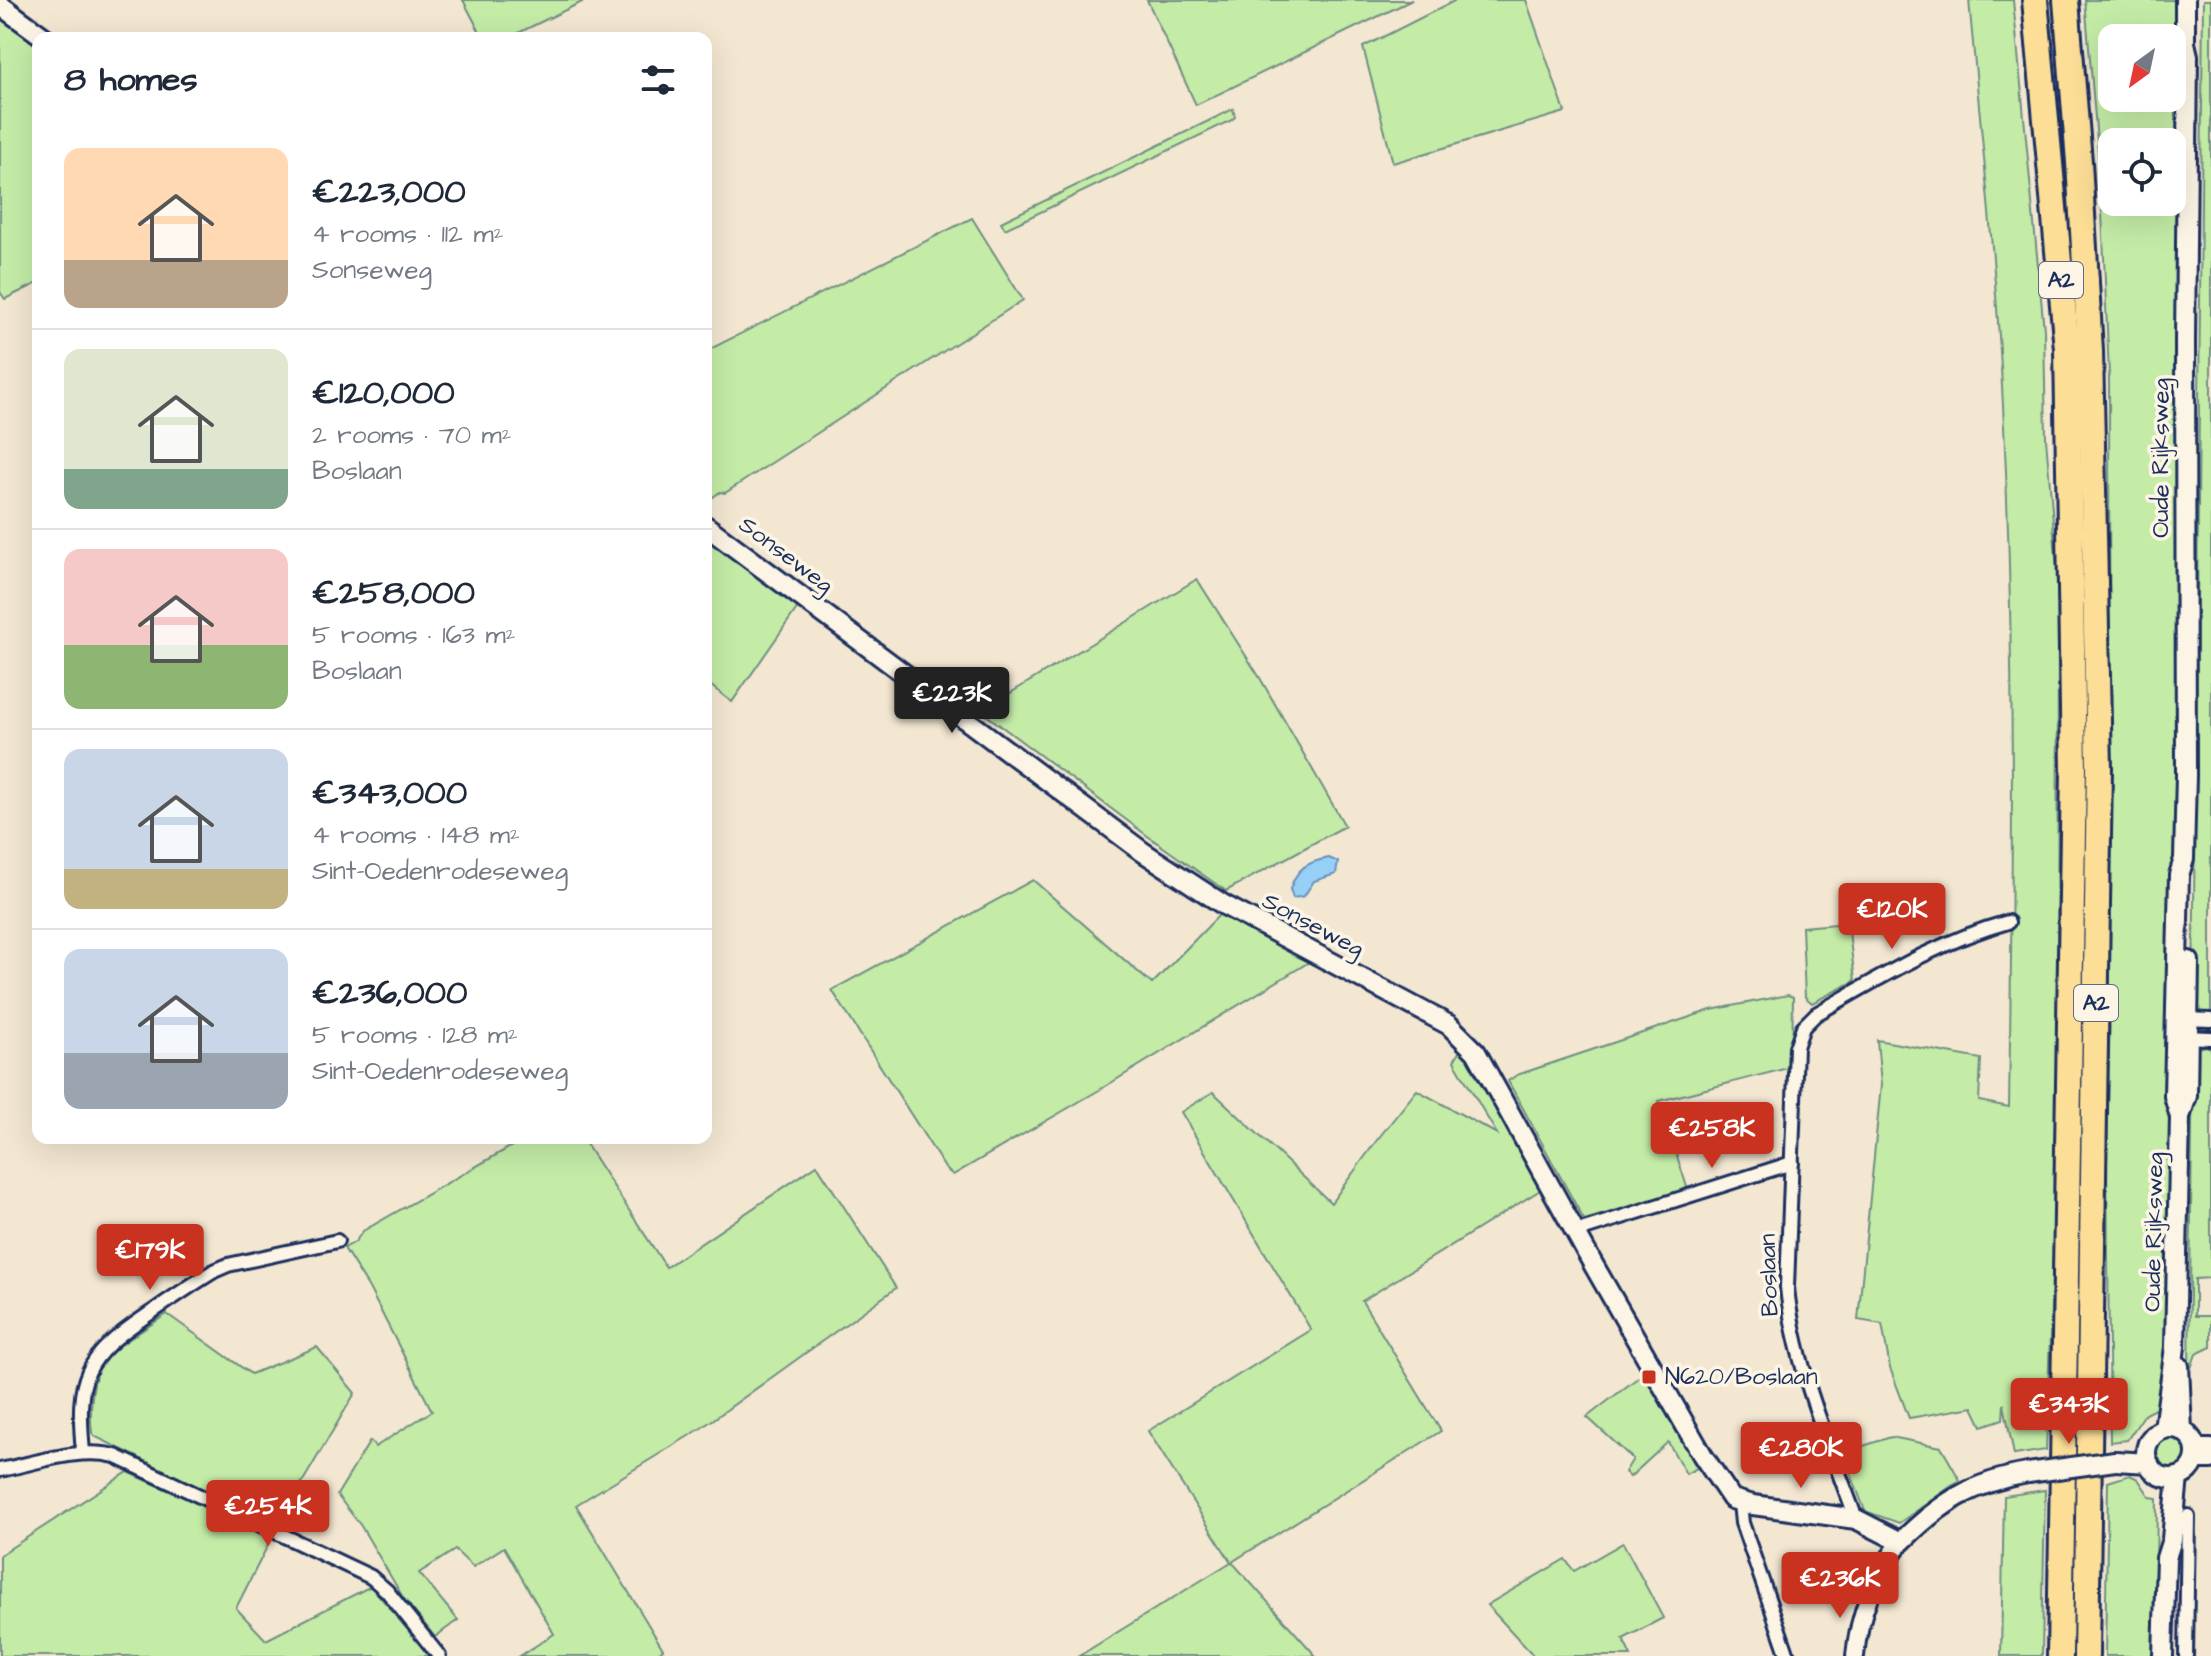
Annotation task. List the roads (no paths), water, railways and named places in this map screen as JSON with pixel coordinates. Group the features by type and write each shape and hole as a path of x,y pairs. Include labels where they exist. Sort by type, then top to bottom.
{"highway":[{"name":"A2","path":"2035,0 2067,349 2074,768 2060,1656"},
{"name":"A2","path":"2066,0 2090,351 2099,768 2086,1656"}],"main road":[{"name":"Oude Rijksweg","path":"2173,1430 2180,1117 2174,1096 2182,1028 2190,876 2184,859 2188,56 2185,0"},
{"name":"Oude Rijksweg","path":"2188,56 2192,44 2194,0"},
{"path":"0,5 37,32"},
{"name":"Sonseweg","path":"712,530 1154,860 1224,905 1456,1031 1476,1052 1575,1232 1726,1493 1740,1503"},
{"path":"2147,1456 2150,1439 2173,1430 2190,1438 2203,1454 2185,1473 2170,1476"},
{"path":"1740,1503 1856,1519 1901,1542 1928,1516 1956,1496 2005,1477 2147,1456"},
{"path":"2147,1456 2170,1476"},
{"path":"2163,1656 2166,1558 2162,1538 2170,1476"}],"street":[{"name":"Boslaan","path":"1856,1519 1818,1410 1789,1312 1787,1287 1796,1047 1803,1027 1816,1014 1914,959 1971,933 2008,922"},
{"path":"2182,1028 2211,1020"},
{"path":"2182,1028 2211,1038"},
{"path":"1575,1232 1792,1163"},
{"path":"83,1452 81,1412 86,1378 101,1350 114,1338 214,1271 228,1265 337,1241"},
{"path":"0,1470 83,1452 115,1456 371,1577 387,1591 439,1656"},
{"name":"Sonseweg","path":"1740,1503 1742,1523 1788,1656"},
{"path":"2186,1656 2188,1516"},
{"path":"1855,1656 1860,1622 1874,1583 1901,1542"},
{"path":"2165,1583 2188,1582"}],"water":[{"path":"1329,858 1338,862 1336,874 1314,881 1304,896 1293,898 1290,889 1300,871 1309,864"}],"place":[{"name":"N620/Boslaan","path":"1649,1377"}]}
